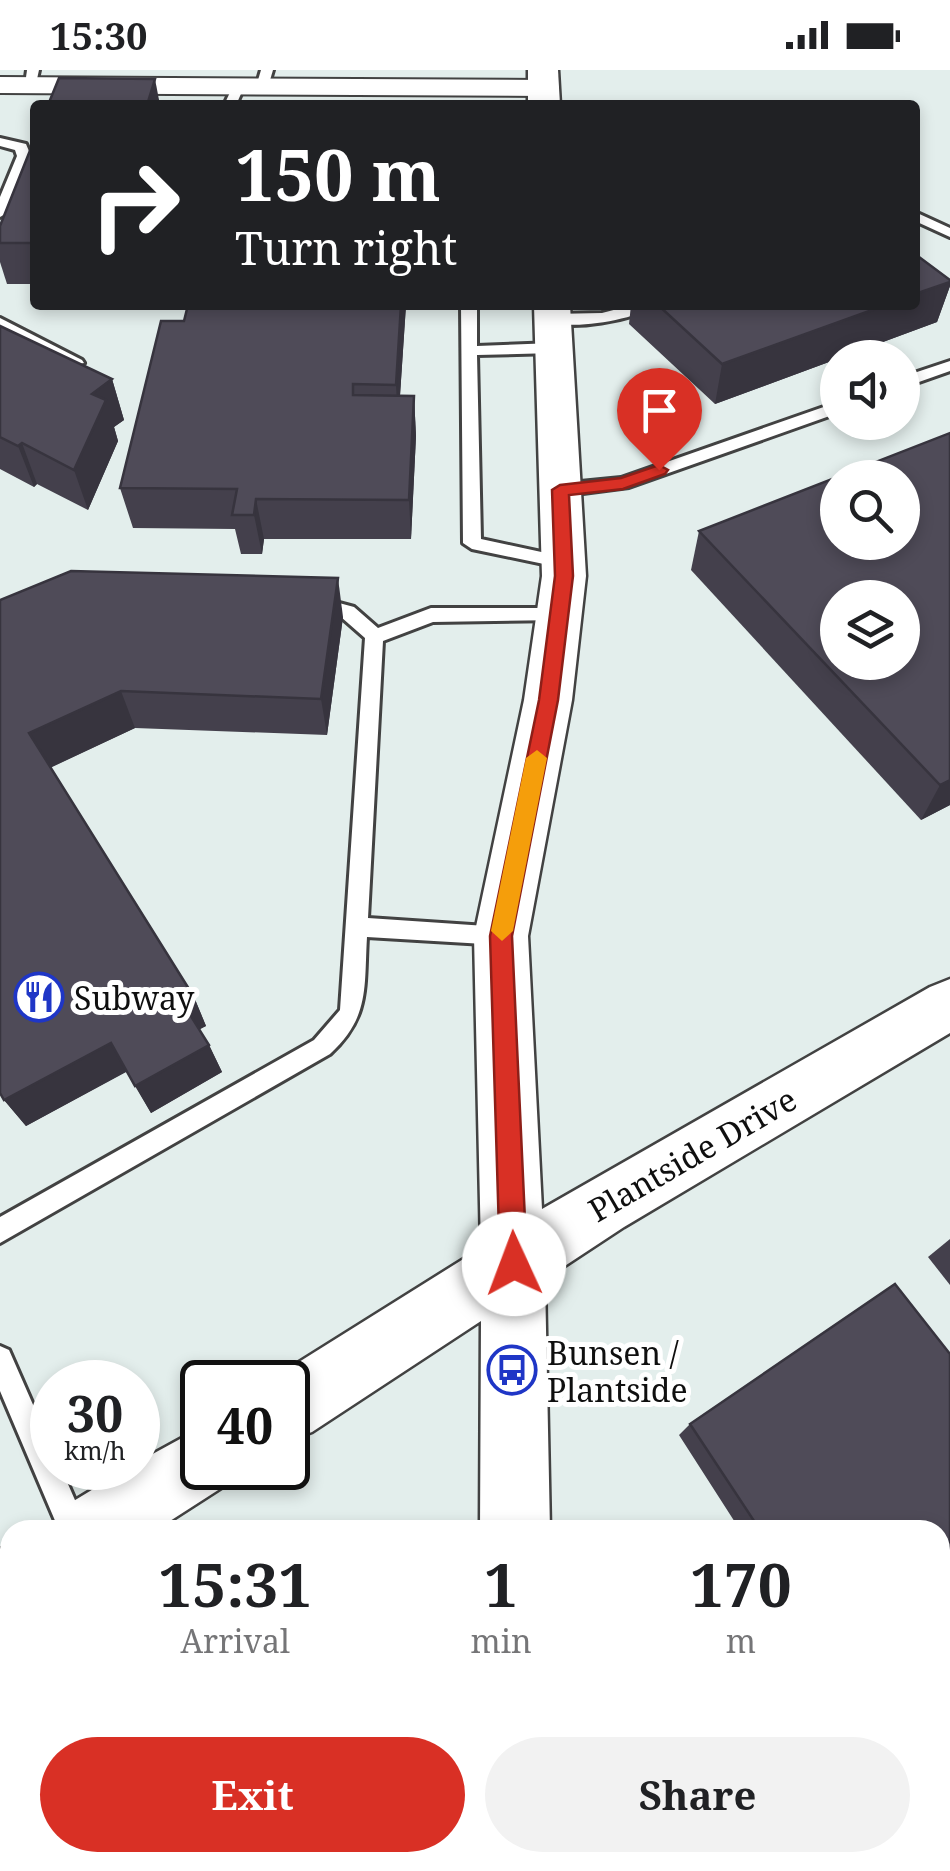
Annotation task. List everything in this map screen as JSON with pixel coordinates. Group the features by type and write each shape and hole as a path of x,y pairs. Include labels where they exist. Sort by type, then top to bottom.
{"street":[{"path":"0,86 32,78 249,87 543,88"},
{"path":"515,1520 514,1264 501,936 548,700 559,613 563,562 553,324"},
{"name":"Plantside Drive","path":"310,1394 618,1196 950,1004"},
{"path":"111,1520 180,1475"}],"lane":[{"path":"0,142 20,148 24,156 0,213"},
{"path":"920,218 950,233"},
{"path":"468,310 472,543 563,562"},
{"path":"469,351 553,324 632,310"},
{"path":"0,323 92,372"},
{"path":"920,377 950,366"},
{"path":"560,490 623,483 820,412"},
{"path":"0,1231 322,1047 342,1029 352,1012 374,636 363,622 342,608 284,601"},
{"path":"374,636 431,616 559,613"},
{"path":"357,927 501,936"},
{"path":"0,1360 96,1520"}],"shaded area":[{"path":"0,70 950,70 950,1520 0,1520"}],"building":[{"path":"59,78 155,79 149,100 50,100"},
{"path":"30,151 30,243 0,243 0,226"},
{"path":"920,258 950,280 920,292"},
{"path":"187,310 401,310 396,385 353,384 353,395 414,396 409,500 256,499 254,515 232,515 237,489 120,488 161,321 184,321"},
{"path":"663,310 872,310 722,364"},
{"path":"0,326 112,379 92,394 106,400 74,470 22,443 18,446 0,437"},
{"path":"950,433 950,780 940,785 840,680 920,680 920,580 820,580 820,659 699,531 820,484 820,560 920,560 920,460 881,460"},
{"path":"71,571 338,578 321,699 121,691 29,733 194,997 182,1002 209,1045 135,1086 111,1043 4,1100 0,1093 0,600"},
{"path":"895,1284 950,1354 950,1520 753,1520 690,1424"}],"slow traffic":[{"path":"502,931 537,758"}],"place":[{"name":"Subway","path":"39,997"},
{"name":"Bunsen / Plantside","path":"512,1370"}],"route":[{"path":"514,1264 501,936 548,700 564,576 560,490 623,483 659,470"}]}
